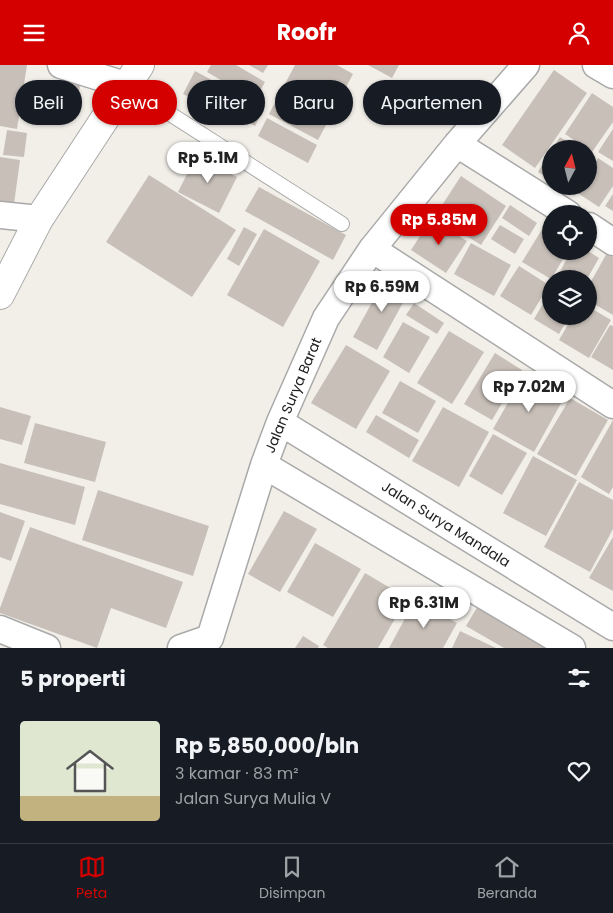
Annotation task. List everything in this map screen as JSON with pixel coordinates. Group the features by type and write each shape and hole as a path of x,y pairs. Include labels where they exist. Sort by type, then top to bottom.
{"street":[{"path":"0,295 39,219 132,75 61,65"},
{"name":"Jalan Surya Barat","path":"212,643 264,465 280,422 326,318 372,249 457,144 526,65"},
{"path":"596,65 613,75"},
{"path":"457,144 554,205"},
{"path":"0,215 39,219"},
{"path":"597,232 613,242"},
{"path":"372,249 613,405"},
{"name":"Jalan Surya Mandala","path":"280,422 613,627"},
{"path":"264,465 572,648"},
{"path":"0,629 47,648"},
{"path":"182,648 212,643"}],"lane":[{"path":"132,75 342,224"}],"building":[{"path":"0,65 27,65 25,80 15,80 15,125 18,125 17,129 0,126"},
{"path":"211,65 236,65 262,80 221,80 207,72"},
{"path":"249,65 268,65 263,73"},
{"path":"295,65 337,65 353,74 350,80 287,80"},
{"path":"368,65 399,65 392,78"},
{"path":"554,70 587,93 554,140 542,140 542,158 535,168 502,145"},
{"path":"195,71 212,80 190,80"},
{"path":"187,86 187,96 183,94"},
{"path":"592,93 613,107 613,122 598,143 598,140 574,140 565,134"},
{"path":"275,103 275,117 269,114"},
{"path":"267,118 275,122 275,125 280,125 317,145 308,163 258,136"},
{"path":"290,125 326,125 318,140"},
{"path":"613,129 613,161 598,152"},
{"path":"7,130 27,133 24,157 3,155"},
{"path":"196,156 237,177 219,213 178,192"},
{"path":"0,157 20,160 14,204 0,201"},
{"path":"598,158 613,168 613,186 599,207 581,195 598,195"},
{"path":"542,165 542,174 538,172"},
{"path":"149,175 236,230 192,297 106,242"},
{"path":"461,176 506,206 481,245 435,216"},
{"path":"259,187 346,235 333,260 245,211"},
{"path":"613,194 613,211 605,206"},
{"path":"510,205 537,223 529,236 502,218"},
{"path":"431,219 467,241 446,273 411,250"},
{"path":"500,225 524,239 515,254 491,239"},
{"path":"244,227 257,234 239,266 227,259"},
{"path":"264,229 320,261 283,327 227,295"},
{"path":"542,229 542,260 563,260 556,270 542,270 542,274 522,262"},
{"path":"471,243 511,265 494,296 454,274"},
{"path":"607,253 613,257 613,315 597,306 597,271"},
{"path":"597,257 599,258 592,270 561,270 566,260 597,260"},
{"path":"519,266 542,281 542,297 531,315 500,296"},
{"path":"387,275 411,288 377,350 353,337"},
{"path":"414,303 444,323 437,334 406,315"},
{"path":"542,305 542,324 534,319"},
{"path":"597,312 611,320 589,358 559,340 568,325 597,325"},
{"path":"403,322 430,337 409,373 383,357"},
{"path":"544,325 564,325 559,334"},
{"path":"610,325 613,326 613,370 591,357"},
{"path":"449,331 484,352 452,404 417,383"},
{"path":"346,345 390,371 356,429 311,403"},
{"path":"495,353 522,370 492,420 464,404"},
{"path":"525,373 565,396 534,452 493,429"},
{"path":"400,381 436,401 418,433 382,413"},
{"path":"570,398 608,420 576,476 537,454"},
{"path":"0,407 31,416 22,445 0,439"},
{"path":"443,407 489,432 459,487 412,461"},
{"path":"376,415 419,440 409,458 366,432"},
{"path":"613,420 613,487 609,494 581,477"},
{"path":"35,423 106,442 95,482 24,463"},
{"path":"493,434 527,453 502,495 469,476"},
{"path":"533,456 577,480 546,536 503,513"},
{"path":"0,463 85,487 75,525 0,504"},
{"path":"579,482 613,500 613,529 590,572 544,547"},
{"path":"98,490 209,526 193,576 82,540"},
{"path":"284,511 317,529 280,592 248,574"},
{"path":"0,512 25,521 11,561 0,557"},
{"path":"30,527 183,582 166,628 111,608 97,648 0,613 0,608"},
{"path":"613,537 613,591 589,578"},
{"path":"315,543 361,569 333,617 287,592"},
{"path":"365,573 407,598 378,648 328,648 323,645"},
{"path":"415,600 457,623 443,648 389,648"},
{"path":"479,604 555,648 504,648 466,626"},
{"path":"460,631 496,648 452,648"},
{"path":"303,636 319,646 318,648 295,648"}]}
